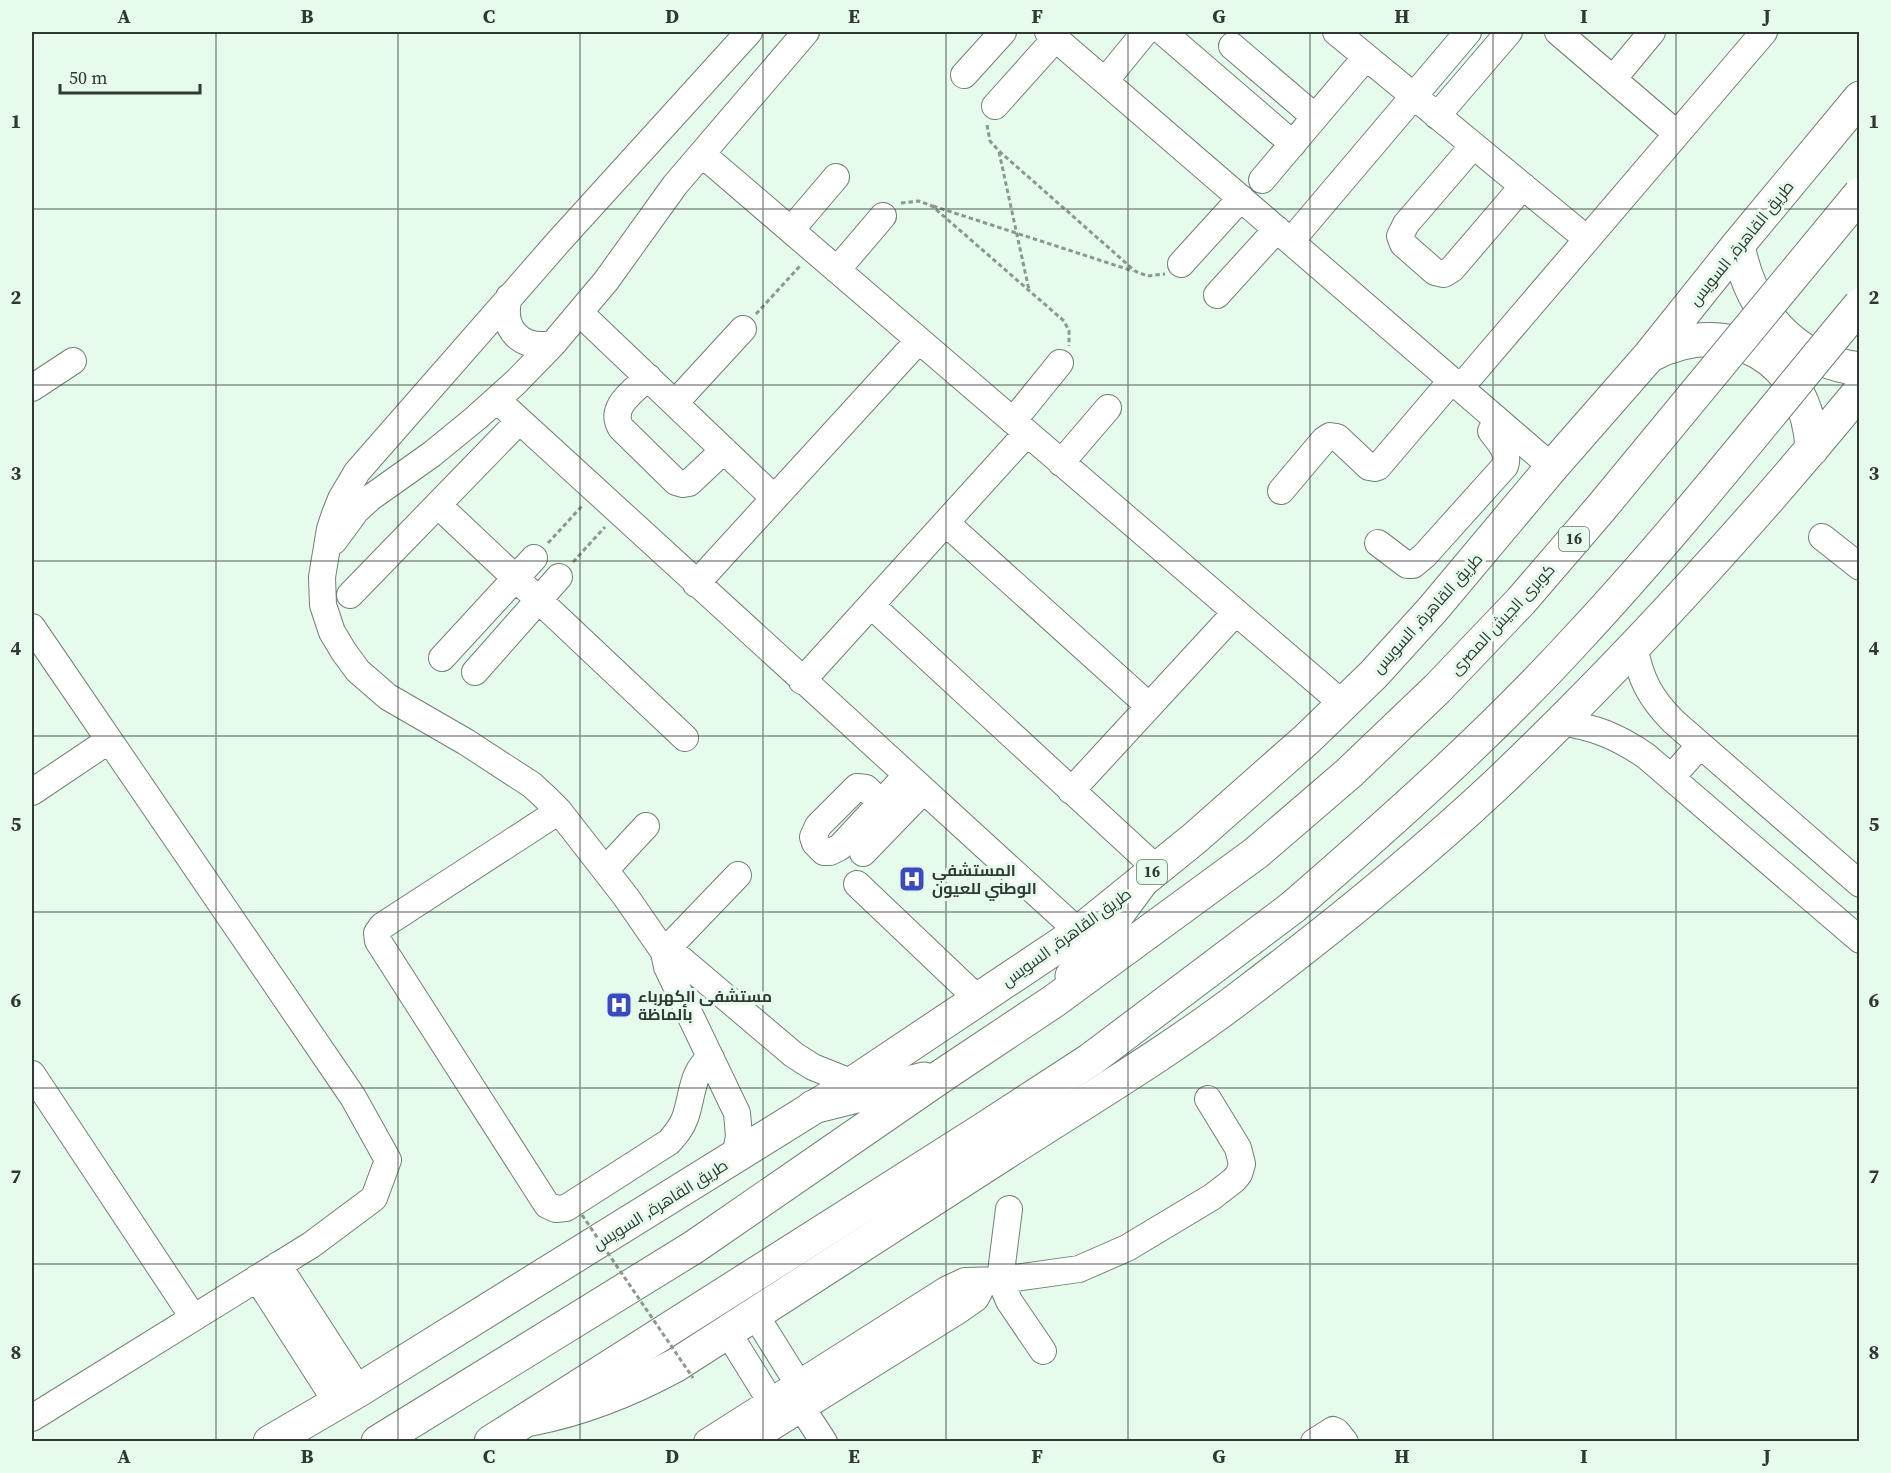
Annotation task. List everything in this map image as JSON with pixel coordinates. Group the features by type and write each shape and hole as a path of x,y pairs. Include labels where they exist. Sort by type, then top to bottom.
{"main road":[{"name":"طريق القاهرة, السويس","path":"270,1442 348,1397 735,1158 980,1000 1079,932 1270,773 1381,666 1433,609 1650,355 1860,98"},
{"name":"كوبرى الجيش المصرى","path":"1054,1001 1256,853 1349,773 1437,689 1521,600 1601,508 1860,194"},
{"path":"1738,245 1748,285 1769,320 1784,334 1817,357 1860,369"},
{"path":"491,1442 1090,1060 1293,907 1391,823 1485,734 1575,641 1662,545 1860,305"},
{"path":"1650,355 1667,346 1704,339 1724,340 1760,353 1782,371 1799,393 1807,411 1812,449"},
{"path":"524,1420 573,1409 621,1392 676,1365 1160,1054 1243,995 1330,928 1414,858 1496,784 1559,722 1634,645 1812,449 1860,391"},
{"name":"16","path":"378,1442 694,1247 1054,1001 1149,875"},
{"name":"16","path":"813,1107 946,1073"}],"street":[{"path":"735,1158 739,1136 737,1113 667,967 664,952 606,869 560,812 532,785 466,742 388,697 358,671 332,632 323,605 322,577 330,529 335,514 357,472 509,297 748,32"},
{"path":"325,560 333,542 356,511 370,498 432,454 497,400 553,344 630,248 658,207 807,32"},
{"path":"963,75 1003,32"},
{"path":"1105,81 1145,32"},
{"path":"1163,32 1293,144"},
{"path":"1336,32 1587,239"},
{"path":"1217,295 1284,235 1468,32"},
{"path":"1437,116 1509,32"},
{"path":"1560,32 1677,134"},
{"path":"1613,79 1652,32"},
{"path":"1281,491 1324,440 1330,436 1337,437 1369,467 1378,467 1587,239 1764,32"},
{"path":"995,106 1052,35 1552,467"},
{"path":"1209,72 1238,39 1315,117"},
{"path":"1262,180 1366,57"},
{"path":"1473,146 1401,232 1403,244 1436,272 1444,274 1452,269 1522,186"},
{"path":"702,154 1343,704"},
{"path":"791,230 836,177"},
{"path":"1181,264 1241,198"},
{"path":"837,270 883,216"},
{"path":"509,297 506,307 507,317 515,335 533,345 553,344"},
{"path":"580,313 774,498"},
{"path":"675,403 743,329"},
{"path":"696,584 919,340"},
{"path":"32,388 73,361"},
{"path":"802,681 946,523 1020,427 1060,363"},
{"path":"648,377 620,405 617,421 621,428 676,482 689,483 724,450"},
{"path":"497,400 1079,932"},
{"path":"1061,463 1108,408"},
{"path":"1378,543 1407,565 1413,565 1419,561 1505,466 1506,453 1491,431 1498,420"},
{"path":"350,595 519,421"},
{"path":"438,505 685,738"},
{"path":"946,523 1149,706"},
{"path":"1822,537 1860,567"},
{"path":"442,658 534,558"},
{"path":"475,672 559,577"},
{"path":"872,606 1071,791 1149,875"},
{"path":"486,610 511,632"},
{"path":"1071,791 1236,612"},
{"path":"32,627 353,1097 388,1160 374,1198 311,1245 32,1418"},
{"path":"1634,645 1638,667 1646,688 1658,706 1860,884"},
{"path":"1559,722 1583,726 1627,743 1672,777 1860,940"},
{"path":"32,792 108,741"},
{"path":"1672,777 1700,745"},
{"path":"881,803 915,783"},
{"path":"863,853 915,783"},
{"path":"560,812 382,926 377,933 380,945 551,1208 566,1208 669,1142 678,1132 684,1120 700,1067 711,1058"},
{"path":"606,869 646,825"},
{"path":"664,952 738,875"},
{"path":"857,884 980,1000"},
{"path":"664,952 677,956 794,1055 813,1067 853,1083"},
{"path":"32,1074 193,1317"},
{"path":"992,1281 1079,1269 1127,1248 1212,1197 1234,1180 1242,1164 1238,1148 1208,1099"},
{"path":"707,1442 790,1396 957,1312 976,1298 992,1281 1009,1209"},
{"path":"267,1272 348,1397"},
{"path":"992,1281 1009,1301 1043,1351"},
{"path":"754,1313 790,1396"},
{"path":"727,1332 790,1396 824,1442"},
{"path":"748,1442 790,1396"},
{"path":"1314,1442 1333,1430 1336,1430 1345,1442"}],"path":[{"path":"995,106 988,116 986,129 990,141 1135,272"},
{"path":"999,151 1029,290"},
{"path":"883,216 893,207 905,202 919,201 1147,276 1160,276 1171,272 1181,264"},
{"path":"932,206 1064,321 1069,332 1070,343 1067,354 1060,363"},
{"path":"743,329 815,251"},
{"path":"534,558 596,492"},
{"path":"559,577 618,512"},
{"path":"582,1215 693,1378"}],"place":[{"name":"المستشفي الوطني للعيون","path":"912,879"},
{"name":"مستشفى الكهرباء بألماظة","path":"619,1005"}]}
